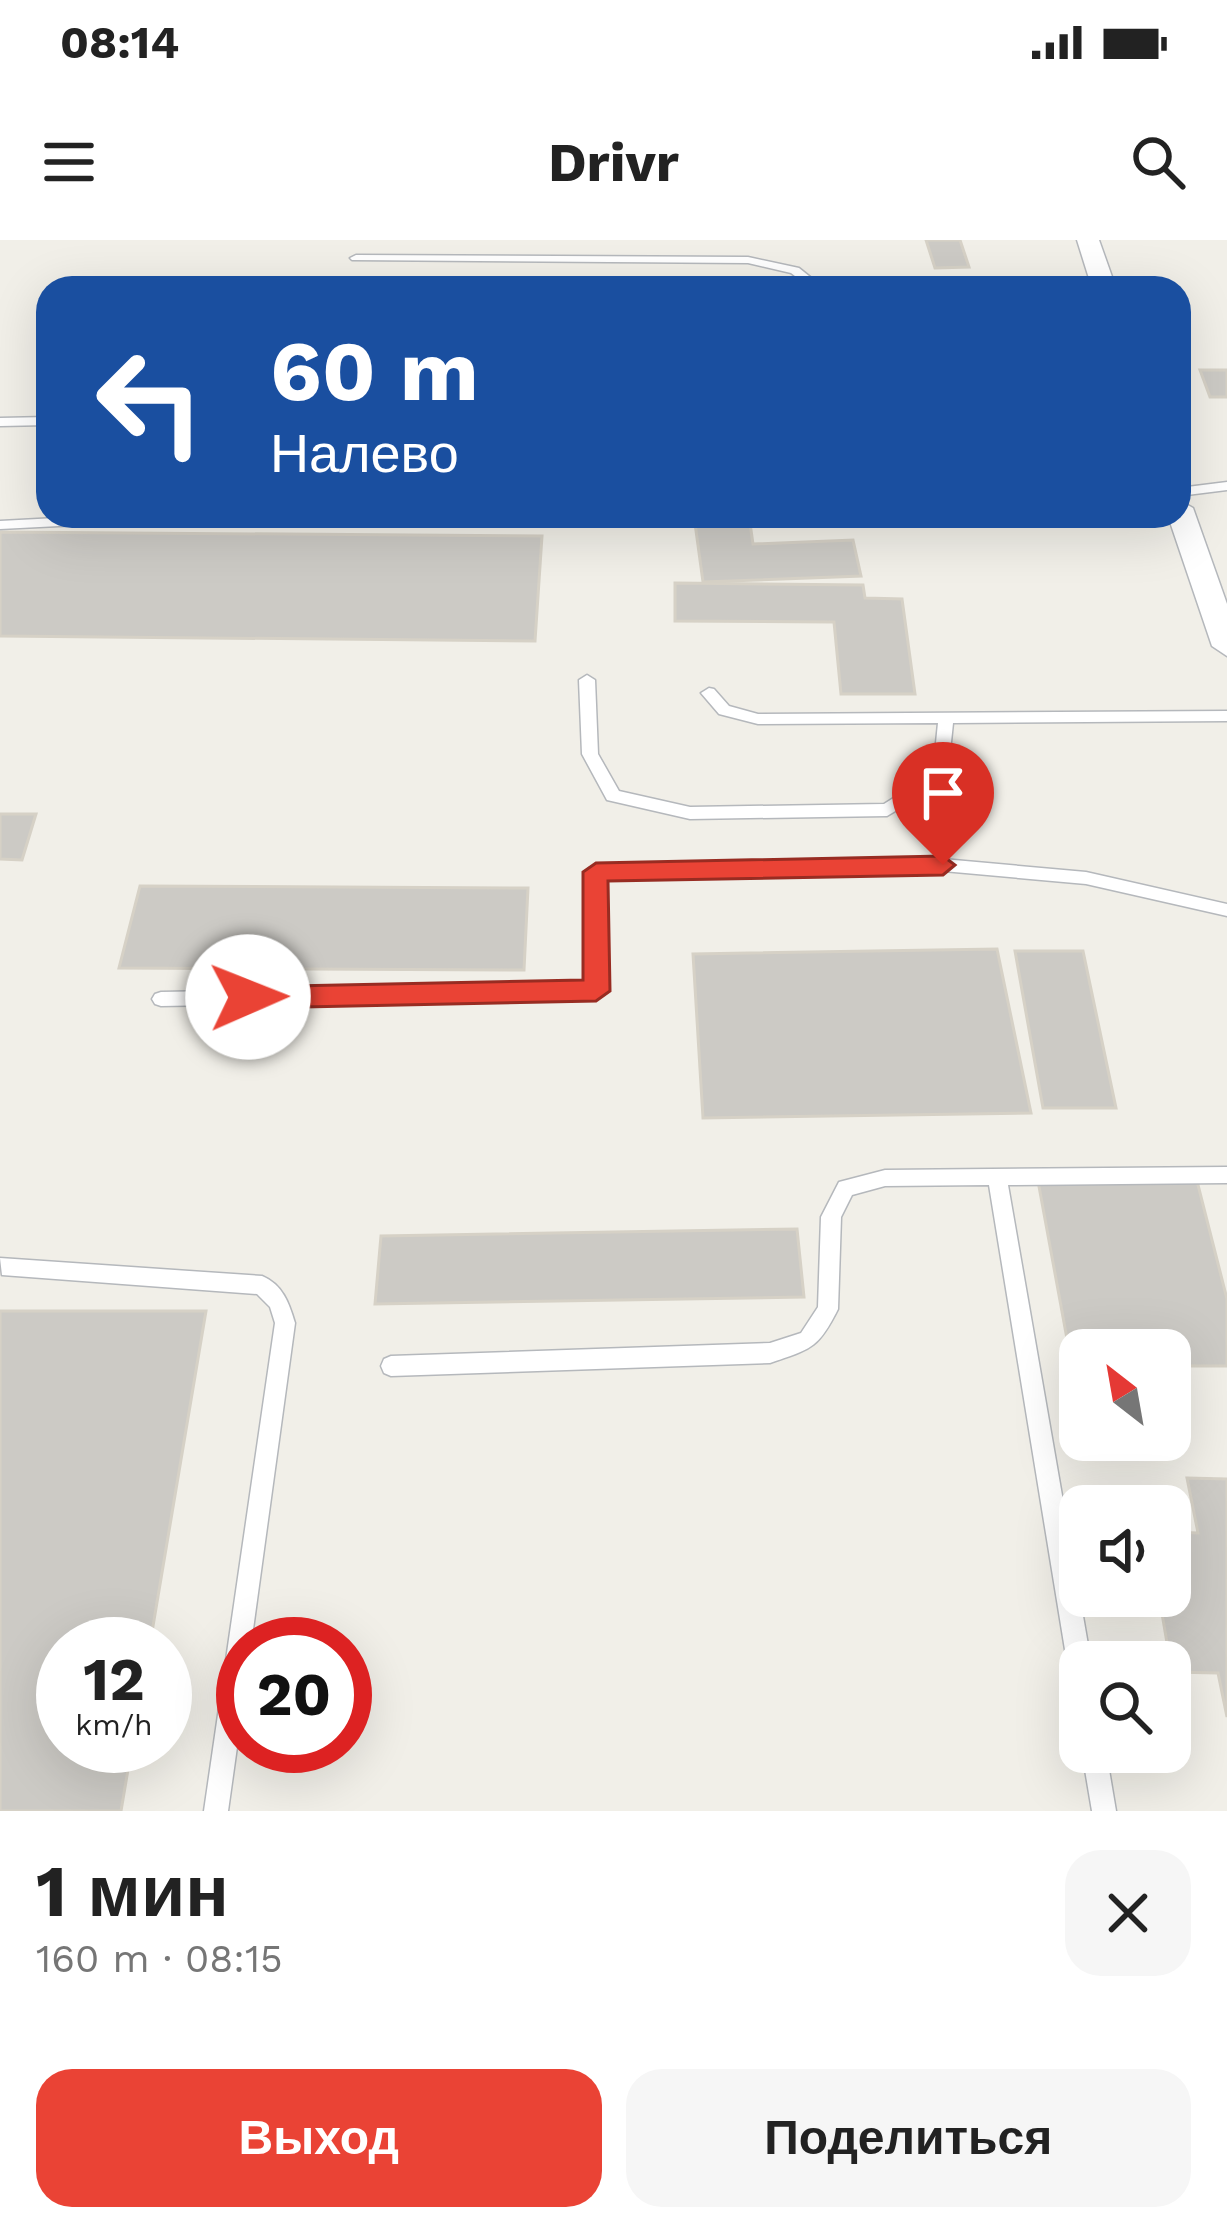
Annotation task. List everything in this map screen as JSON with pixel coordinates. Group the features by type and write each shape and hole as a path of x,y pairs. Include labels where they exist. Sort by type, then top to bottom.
{"street":[{"path":"1088,240 1100,276"},
{"path":"1186,528 1227,646"}],"lane":[{"path":"356,258 748,260 795,270 803,276"},
{"path":"0,422 36,421"},
{"path":"1191,491 1227,486"},
{"path":"0,525 36,523"},
{"path":"587,680 590,754 613,796 690,813 887,810 941,776 946,717"},
{"path":"709,693 724,710 758,719 1227,716"},
{"path":"161,999 596,991 596,872 943,865 1086,878 1227,910"},
{"path":"391,1366 770,1353 808,1340 828,1309 831,1216 846,1188 885,1178 1227,1175"},
{"path":"998,1177 1075,1641"},
{"path":"2,1266 262,1285 279,1302 285,1323 216,1811"},
{"path":"1098,1773 1104,1811"}],"building":[{"path":"926,240 960,240 969,267 935,268"},
{"path":"1200,370 1227,370 1227,397 1210,397"},
{"path":"696,528 751,528 753,544 853,540 861,576 703,582"},
{"path":"0,532 542,536 535,641 0,636"},
{"path":"675,583 863,585 865,598 902,599 915,694 841,694 834,622 675,621"},
{"path":"0,814 36,814 22,860 0,859"},
{"path":"140,886 528,888 524,970 119,968"},
{"path":"997,949 1031,1113 703,1118 693,954"},
{"path":"1015,951 1083,951 1116,1108 1043,1108"},
{"path":"1038,1181 1197,1181 1227,1299 1227,1366 1191,1366 1191,1329 1065,1329"},
{"path":"797,1229 804,1297 375,1304 381,1236"},
{"path":"0,1311 206,1311 155,1617 36,1617 36,1773 127,1773 121,1811 0,1811"},
{"path":"1187,1478 1227,1479 1227,1717 1218,1673 1191,1672 1191,1641 1167,1641 1163,1617 1191,1617 1191,1533 1198,1533"}],"route":[{"path":"248,997 596,991 596,872 943,865"}]}
